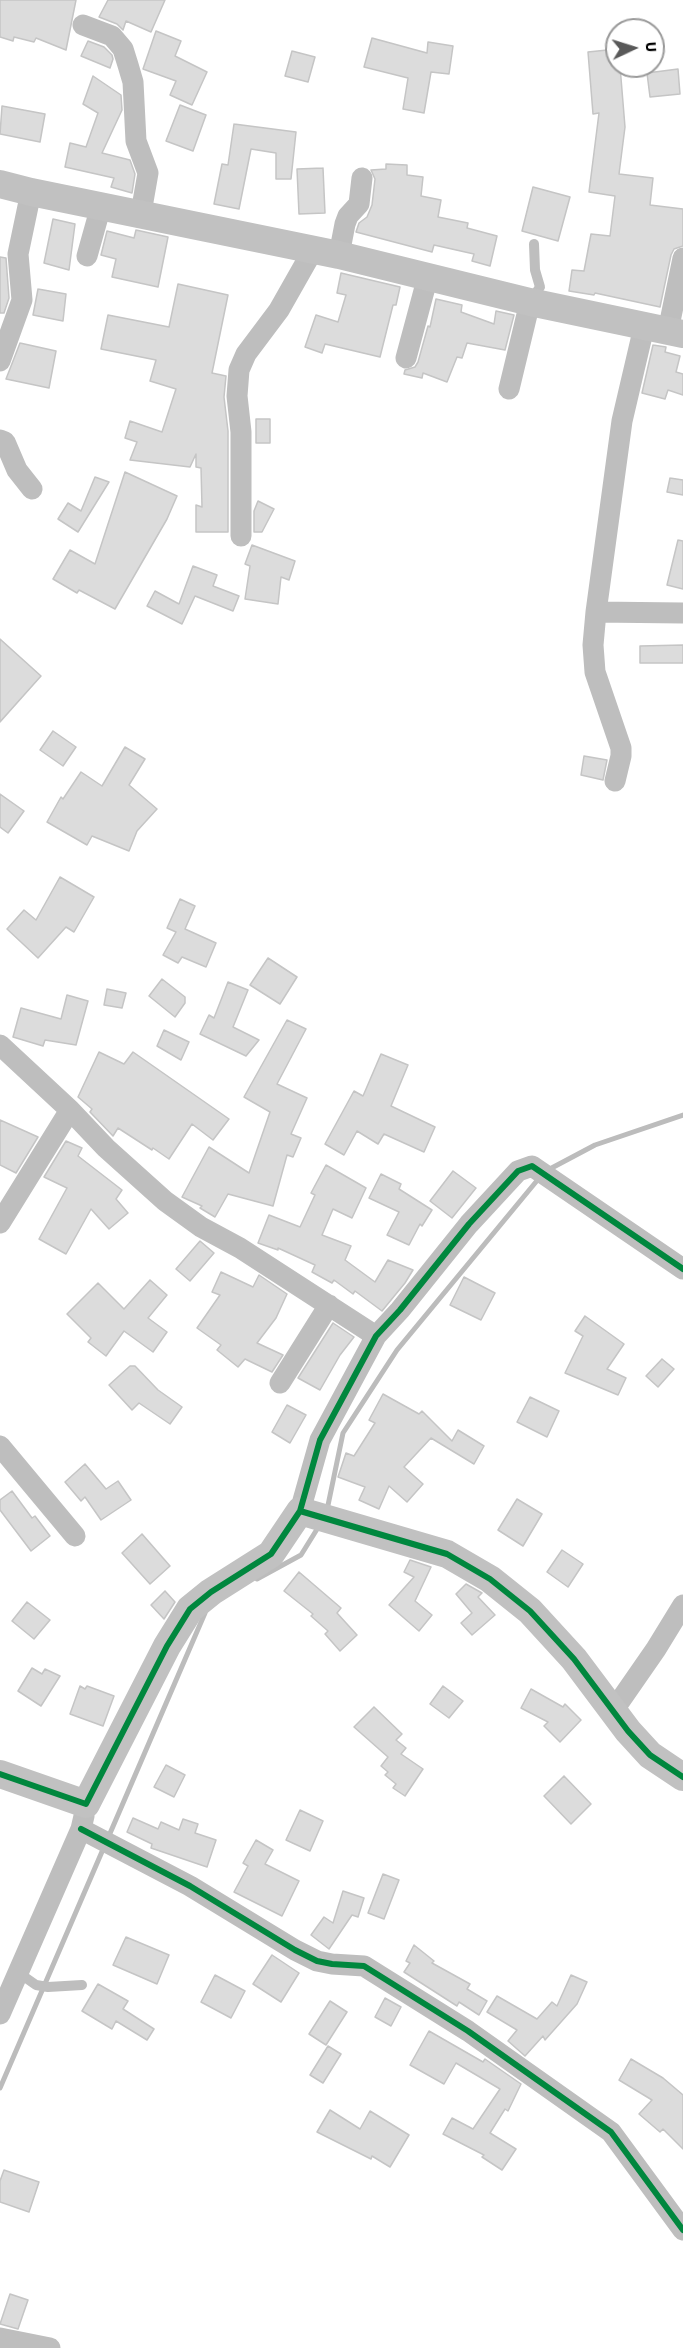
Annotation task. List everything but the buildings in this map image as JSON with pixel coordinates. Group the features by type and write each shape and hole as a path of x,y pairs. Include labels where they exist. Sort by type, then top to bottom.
{"street":[{"path":"83,25 112,36 119,42 126,57 133,82 136,141 148,172 141,213"},
{"path":"240,536 241,432 237,396 239,370 246,354 326,253 348,216 359,204 362,178"},
{"path":"0,184 326,253 530,302 665,331"},
{"path":"0,361 22,300 18,255 31,192"},
{"path":"87,256 101,206"},
{"path":"615,781 621,748 595,672 593,645 596,612 622,421 665,331 683,258"},
{"path":"406,358 429,276"},
{"path":"509,389 530,302"},
{"path":"0,440 5,442 17,470 32,489"},
{"path":"596,612 683,613"},
{"path":"0,1045 70,1110 106,1148 165,1201 201,1227 240,1248 376,1336"},
{"path":"0,1223 70,1110"},
{"path":"3,2001 19,1973 85,1822 167,1646 190,1609 211,1592 271,1554 311,1515 320,1440 376,1336 514,1174 522,1168 540,1171 683,1269"},
{"path":"280,1383 329,1305"},
{"path":"0,1446 75,1536"},
{"path":"311,1515 447,1554 490,1579 530,1611 574,1659 650,1755 683,1777"},
{"path":"613,1711 683,1605"},
{"path":"0,1773 85,1822 109,1845 190,1886 302,1954 332,1964 364,1966 468,2031 611,2132 683,2230"},
{"path":"0,2338 50,2348"}],"lane":[{"path":"530,302 540,286 535,270 534,244"},
{"path":"19,1973 36,1985 48,1987 82,1985"}],"waterway":[{"path":"546,1171 595,1145 683,1115"},
{"path":"327,1510 343,1433 397,1350 540,1177"},
{"path":"257,1579 301,1555 319,1526"},
{"path":"108,1838 205,1613"},
{"path":"0,2088 104,1847"}],"cycle path":[{"path":"300,1511 320,1440 376,1336 400,1310 469,1224 518,1171 532,1166 683,1269"},
{"path":"0,1774 86,1804 167,1646 190,1609 211,1592 271,1554 300,1511 447,1554 490,1579 530,1611 574,1659 628,1731 650,1755 683,1777"},
{"path":"81,1829 190,1886 317,1961 364,1966 468,2031 611,2132 683,2230"}]}
